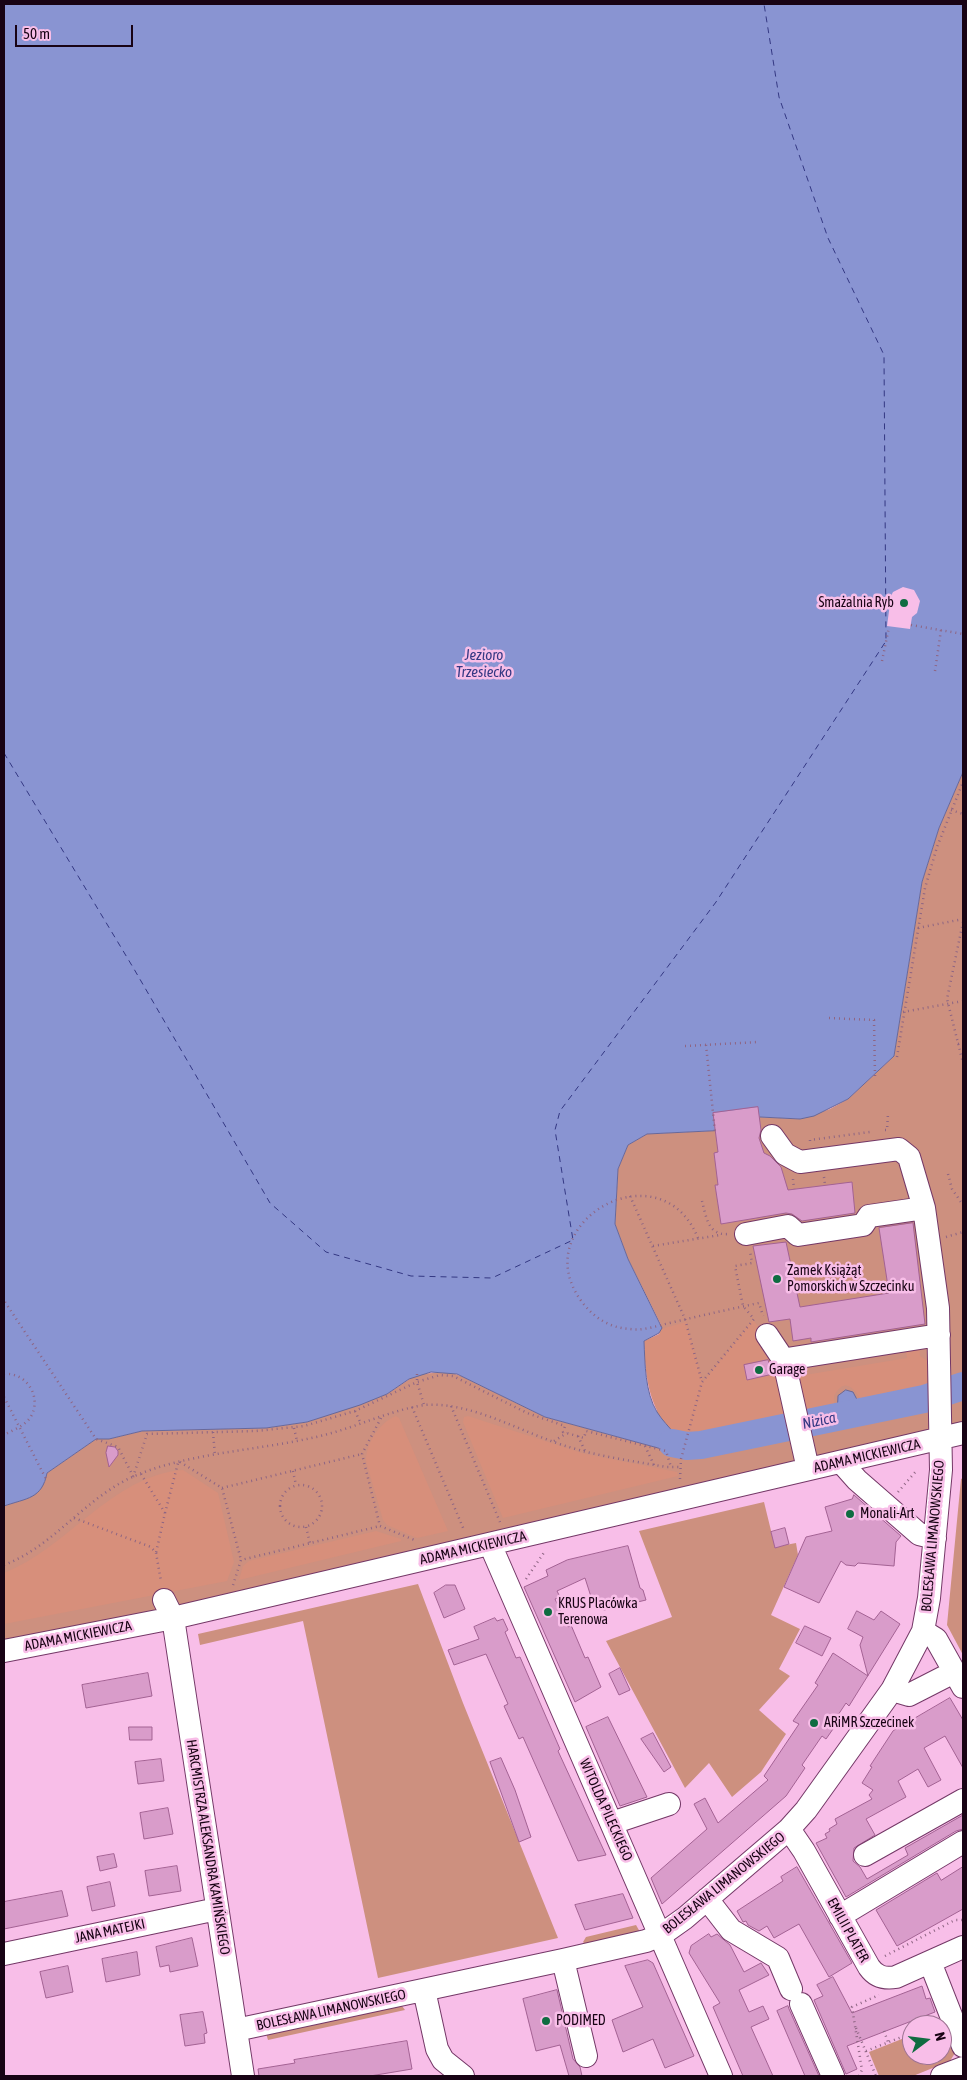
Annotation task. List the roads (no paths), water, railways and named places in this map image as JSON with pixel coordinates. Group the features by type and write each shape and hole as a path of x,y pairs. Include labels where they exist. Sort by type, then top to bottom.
{"street":[{"name":"BOLESŁAWA LIMANOWSKIEGO","path":"236,2030 563,1960 646,1941 661,1935 707,1900 790,1829 806,1810 892,1690 923,1631 929,1598 935,1538 941,1439 939,1335 938,1308 924,1208 908,1157 899,1149 800,1162 785,1154 772,1136"},
{"path":"746,1234 788,1226 798,1235 863,1225 870,1216 924,1208"},
{"path":"767,1335 785,1362 808,1470"},
{"path":"785,1362 790,1358 939,1335"},
{"name":"ADAMA MICKIEWICZA","path":"4,1651 169,1609 490,1544 963,1433"},
{"path":"841,1462 857,1480 919,1534 935,1538"},
{"name":"WITOLDA PILECKIEGO","path":"490,1544 721,2076"},
{"name":"HARCMISTRZA ALEKSANDRA KAMIŃSKIEGO","path":"169,1609 243,2076"},
{"path":"892,1690 908,1695 959,1679 936,1639 923,1631"},
{"path":"865,1855 963,1800"},
{"path":"612,1823 669,1804"},
{"name":"EMILII PLATER","path":"790,1829 869,1967 877,1975 885,1978 896,1977 963,1947"},
{"path":"840,1916 963,1842"},
{"path":"707,1900 731,1930 778,1958 832,2076"},
{"name":"JANA MATEJKI","path":"4,1954 217,1909"},
{"path":"563,1960 586,2056"},
{"path":"930,1962 963,2046"},
{"path":"424,1990 437,2050 444,2060 463,2076"},
{"path":"942,2076 963,2068"}],"water":[{"name":"Jezioro Trzesiecko","path":"4,4 963,4 963,772 939,828 922,882 894,1056 848,1099 814,1116 800,1119 760,1117 729,1130 647,1134 628,1145 618,1169 615,1224 628,1259 662,1328 659,1333 644,1341 646,1378 653,1404 659,1415 675,1434 669,1451 545,1417 457,1374 431,1372 409,1379 387,1394 360,1405 307,1422 266,1428 142,1431 109,1439 96,1439 47,1473 45,1482 37,1493 26,1499 4,1506"},
{"path":"846,1390 853,1392 863,1411 837,1417 838,1396"}],"waterway":[{"name":"Nizica","path":"672,1443 687,1446 701,1445 924,1399 963,1386"}],"place":[{"name":"Smażalnia Ryb","path":"904,603"},
{"name":"Zamek Książąt Pomorskich w Szczecinku","path":"777,1279"},
{"name":"Garage","path":"759,1370"},
{"name":"Monali-Art","path":"850,1514"},
{"name":"KRUS Placówka Terenowa","path":"548,1612"},
{"name":"ARiMR Szczecinek","path":"814,1723"},
{"name":"PODIMED","path":"546,2021"}]}
